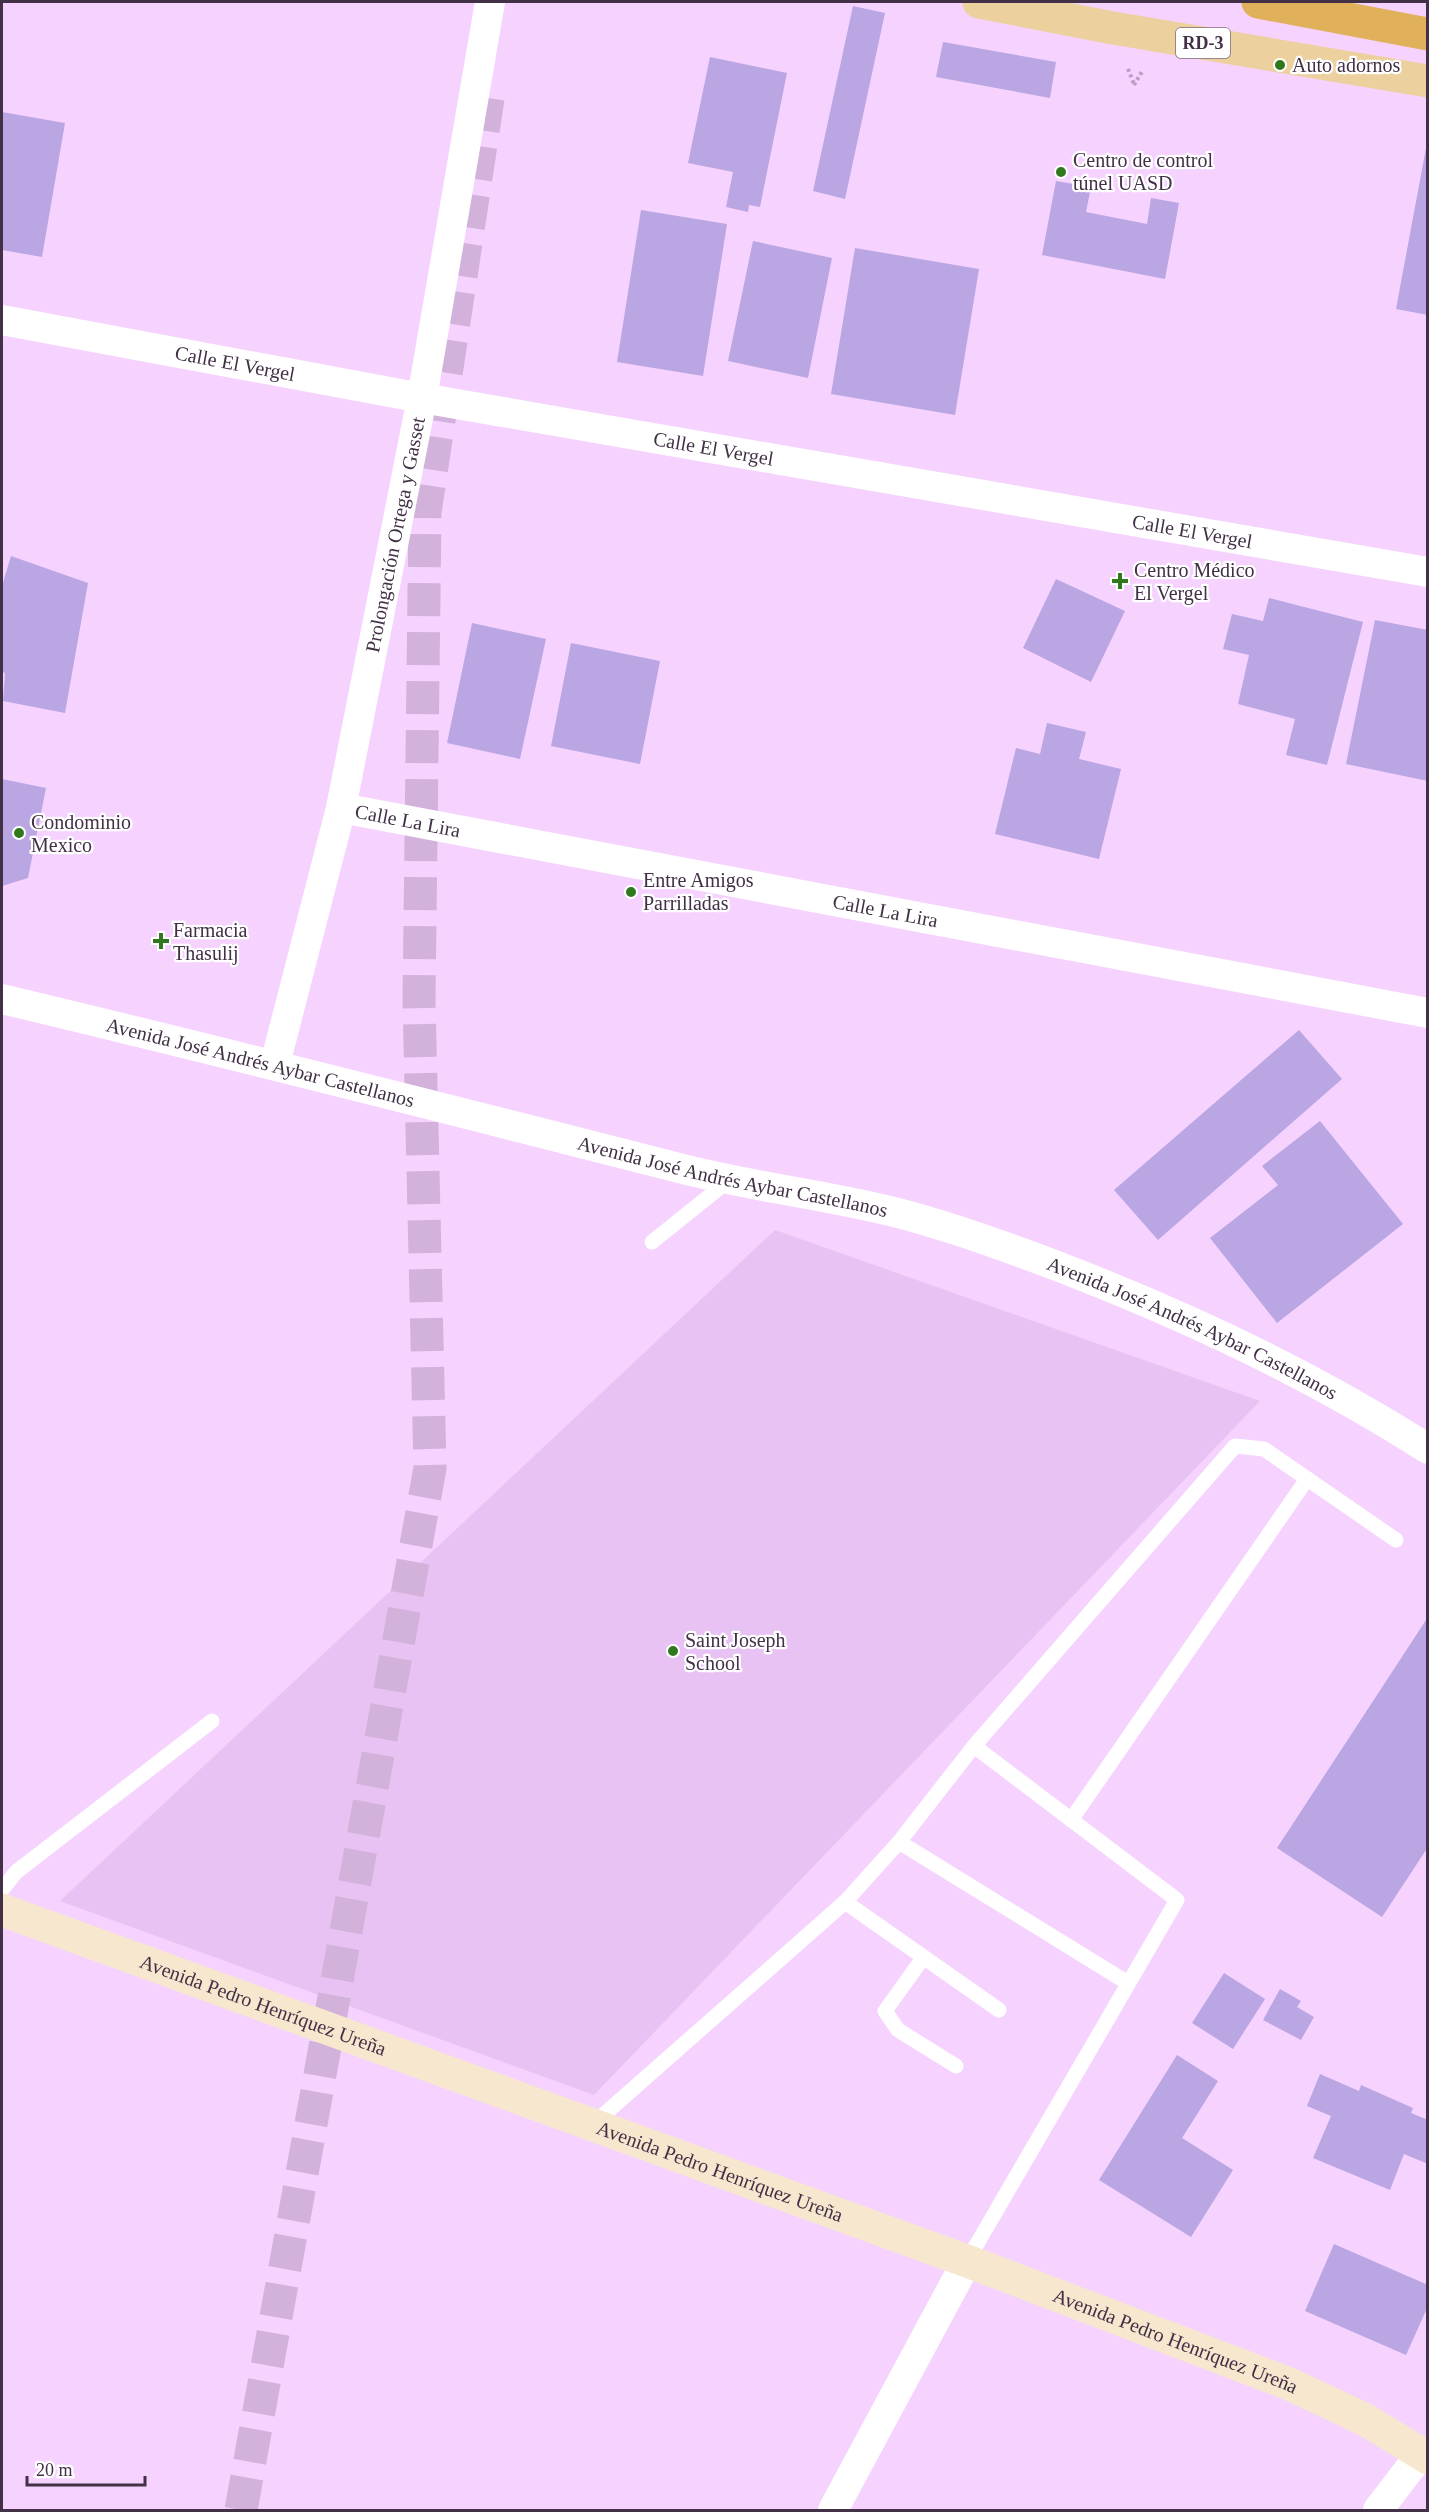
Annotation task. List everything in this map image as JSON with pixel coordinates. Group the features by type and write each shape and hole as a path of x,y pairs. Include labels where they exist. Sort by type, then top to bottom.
{"highway":[{"path":"1258,2 1428,34"}],"main road":[{"name":"RD-3","path":"979,2 1113,28 1428,81"},
{"name":"Avenida Pedro Henríquez Ureña","path":"2,1910 967,2261 1287,2383 1366,2420 1424,2456"}],"street":[{"name":"Prolongación Ortega y Gasset","path":"275,1064 341,808 422,398 490,2"},
{"name":"Calle El Vergel","path":"2,320 422,398 1428,572"},
{"name":"Calle La Lira","path":"341,808 1428,1012"},
{"name":"Avenida José Andrés Aybar Castellanos","path":"2,999 275,1064 728,1181 897,1213 1011,1249 1134,1296 1258,1354 1392,1426 1428,1449"},
{"path":"833,2511 967,2261"},
{"path":"1378,2511 1424,2456"}],"lane":[{"path":"652,1242 728,1181"},
{"path":"592,2125 845,1902 899,1842 974,1746 1235,1446 1264,1449 1396,1540"},
{"path":"1071,1820 1307,1479"},
{"path":"2,1890 15,1872 212,1721"},
{"path":"967,2261 1177,1900 974,1746"},
{"path":"899,1842 1128,1983"},
{"path":"845,1902 999,2010"},
{"path":"924,1958 885,2012 898,2030 956,2066"}],"shaded area":[{"name":"Saint Joseph School","path":"775,1230 1260,1401 594,2095 60,1901"}],"building":[{"path":"853,6 885,13 845,199 813,191"},
{"path":"943,42 1056,62 1050,98 936,77"},
{"path":"710,57 787,73 760,207 749,205 748,212 726,207 733,172 688,163"},
{"path":"2,112 65,123 42,257 2,250"},
{"path":"1426,148 1428,148 1428,315 1396,309"},
{"path":"1056,181 1091,187 1086,212 1147,224 1151,198 1179,203 1165,279 1042,255"},
{"path":"641,210 727,224 703,376 617,362"},
{"path":"753,241 832,258 808,378 728,361"},
{"path":"855,248 979,269 955,415 831,394"},
{"path":"11,556 88,583 65,713 3,701 5,674 2,670 2,586"},
{"path":"1056,579 1125,611 1091,682 1023,648"},
{"path":"1269,598 1363,622 1327,765 1286,755 1295,719 1238,704 1249,655 1223,649 1232,614 1263,621"},
{"path":"1375,620 1428,630 1428,781 1346,764"},
{"path":"472,623 546,639 520,759 447,743"},
{"path":"571,643 660,661 640,764 551,746"},
{"path":"1047,723 1086,732 1079,759 1121,769 1099,859 995,834 1016,748 1040,754"},
{"name":"Condominio Mexico","path":"2,779 46,788 28,878 2,886"},
{"path":"1299,1030 1342,1079 1158,1240 1114,1190"},
{"path":"1320,1121 1403,1224 1277,1323 1210,1238 1278,1185 1262,1166"},
{"path":"1428,1617 1428,1847 1382,1917 1277,1848"},
{"path":"1224,1973 1265,1999 1233,2049 1192,2023"},
{"path":"1280,1989 1301,2001 1297,2007 1314,2017 1301,2040 1263,2020"},
{"path":"1177,2055 1218,2081 1182,2138 1233,2170 1191,2237 1099,2180"},
{"path":"1320,2074 1359,2091 1361,2085 1413,2108 1411,2113 1428,2120 1428,2164 1404,2154 1390,2190 1313,2158 1331,2116 1307,2106"},
{"path":"1334,2244 1428,2285 1428,2306 1406,2355 1305,2311"}],"tunnel":[{"path":"241,2510 430,1468 419,1001 425,512 489,92"}],"place":[{"name":"Auto adornos","path":"1280,65"},
{"name":"Centro de control túnel UASD","path":"1061,172"},
{"name":"Centro Médico El Vergel","path":"1120,581"},
{"name":"Condominio Mexico","path":"19,833"},
{"name":"Entre Amigos Parrilladas","path":"631,892"},
{"name":"Farmacia Thasulij","path":"161,941"},
{"name":"Saint Joseph School","path":"673,1651"}]}
